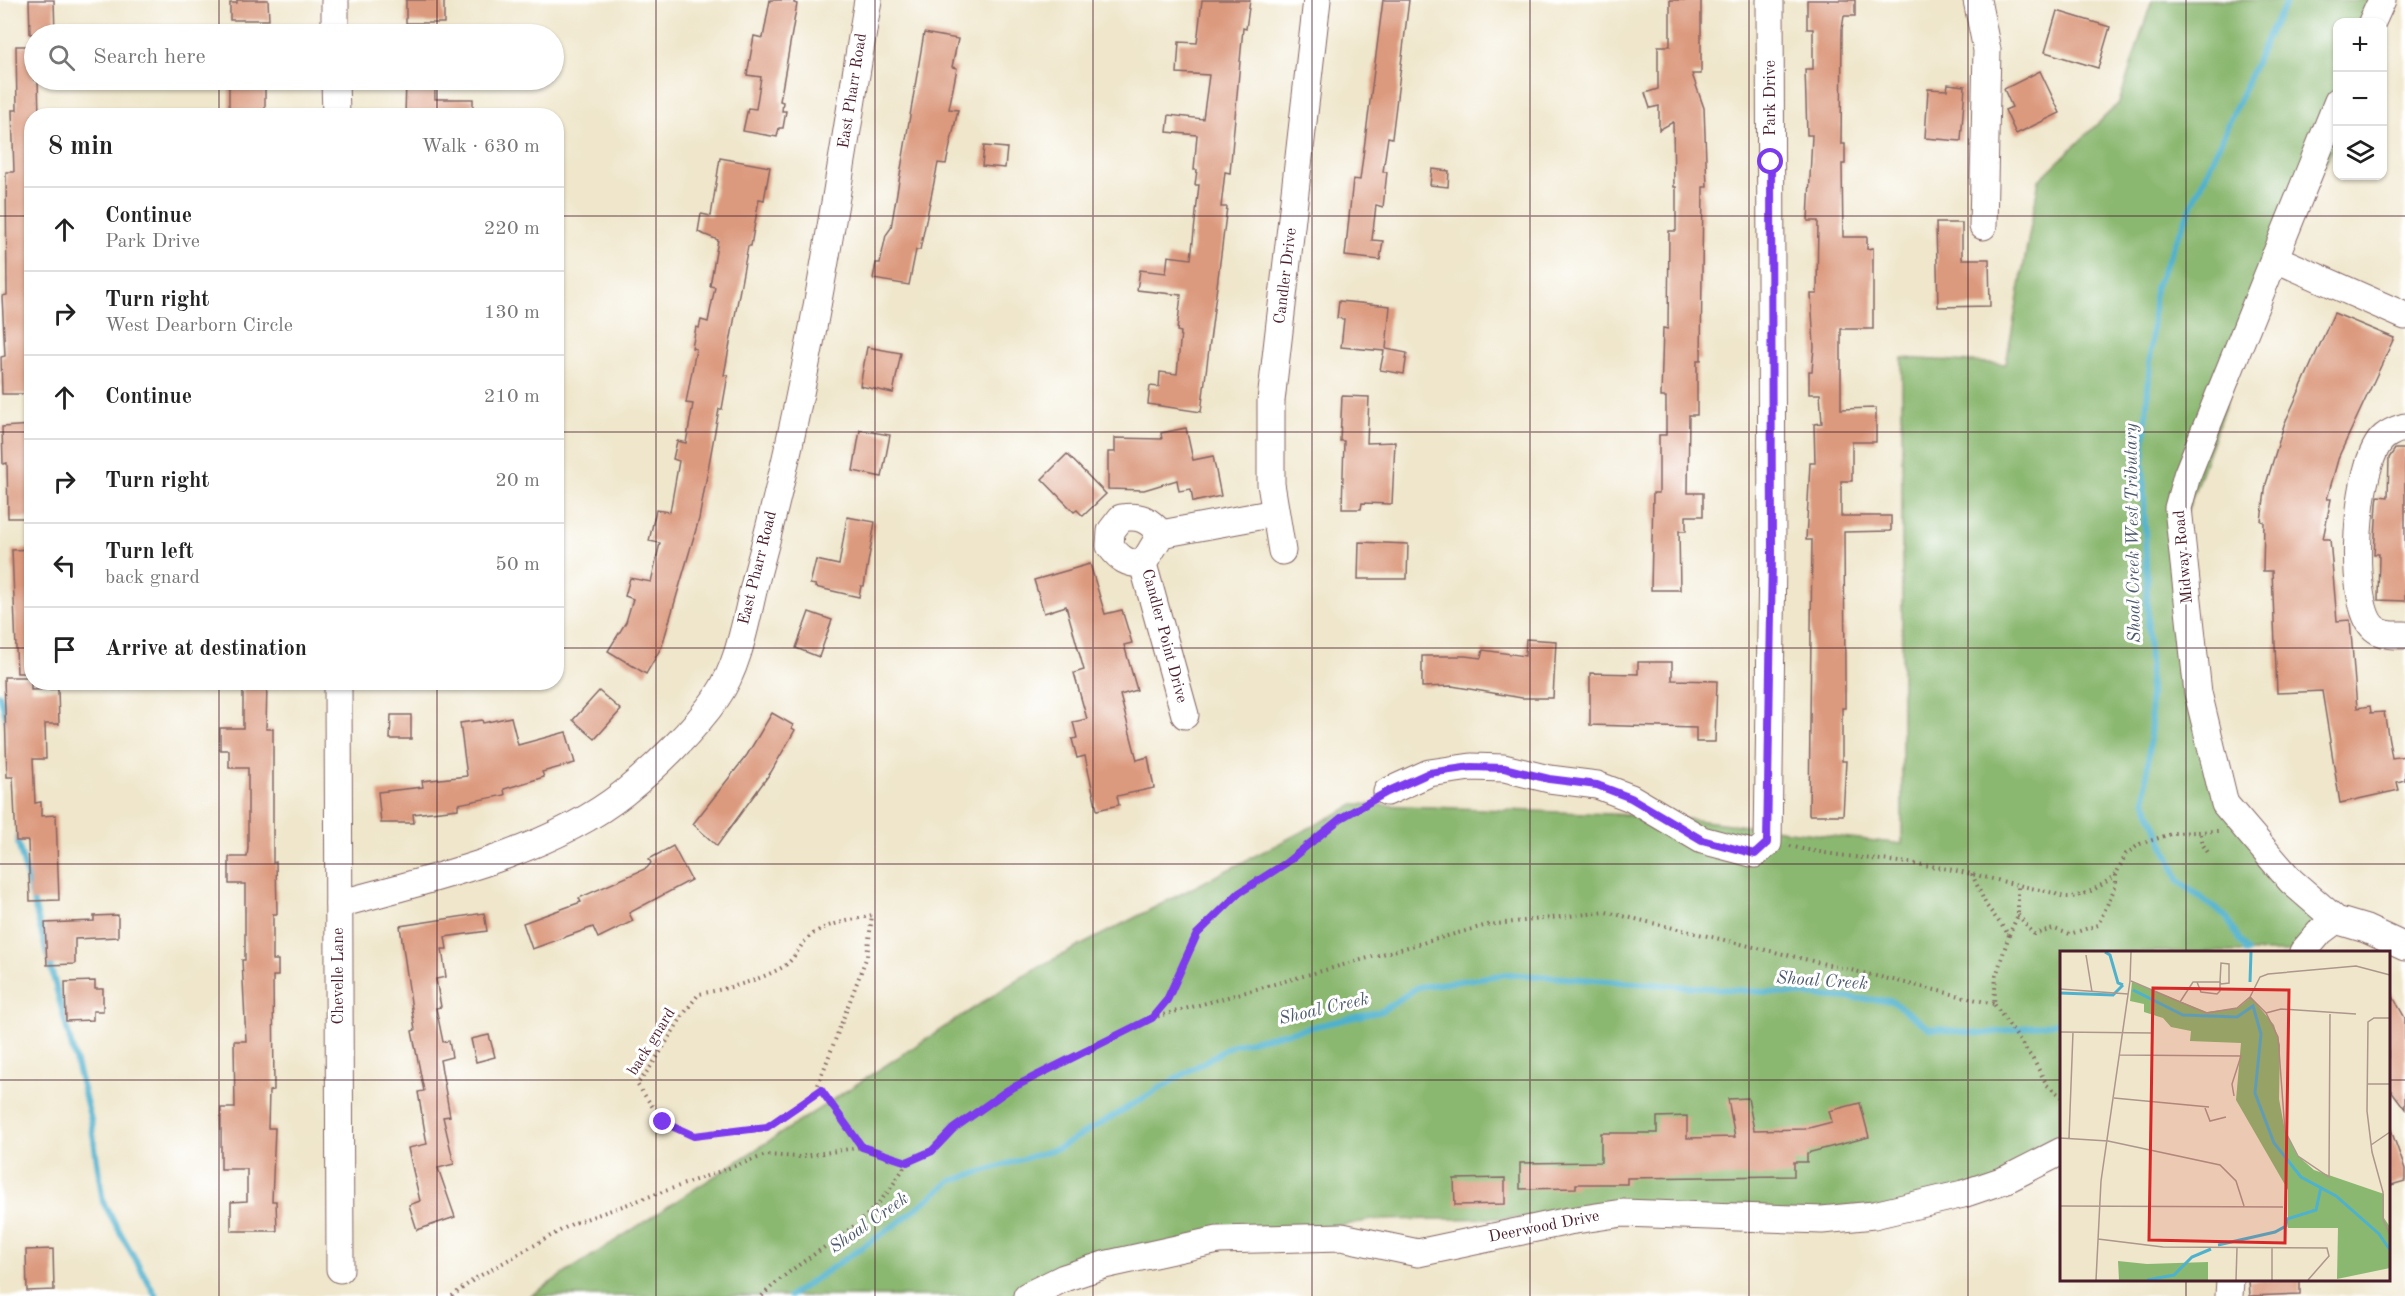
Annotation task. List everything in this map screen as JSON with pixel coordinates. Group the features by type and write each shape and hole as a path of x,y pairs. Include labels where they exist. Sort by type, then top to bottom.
{"street":[{"path":"335,0 335,24"},
{"name":"East Pharr Road","path":"339,904 431,879 514,851 579,825 624,793 679,740 718,696 734,662 797,403 834,212 868,0"},
{"name":"Candler Drive","path":"1282,551 1271,484 1270,401 1307,109 1317,0"},
{"name":"Park Drive","path":"1767,843 1772,556 1770,0"},
{"path":"2374,18 2382,0"},
{"path":"1978,4 1987,50 1983,226"},
{"path":"336,90 336,108"},
{"name":"Midway Road","path":"2333,111 2187,475 2178,508 2198,693 2225,804 2291,881 2336,920 2366,929 2405,947"},
{"path":"2274,258 2405,316"},
{"path":"2405,427 2383,437 2373,456 2359,502 2357,529 2364,613 2374,628 2387,635 2405,636"},
{"path":"1143,564 1129,564 1119,558 1110,546 1111,531 1121,518 1136,516 1149,521 1161,534 1275,513"},
{"name":"Candler Point Drive","path":"1161,534 1143,564 1185,715"},
{"name":"Chevelle Lane","path":"338,690 340,1269"},
{"path":"1387,792 1429,773 1471,767 1504,768 1549,779 1597,785 1631,798 1702,840 1755,854 1767,843"},
{"path":"2304,951 2320,932 2336,920"},
{"name":"Deerwood Drive","path":"1027,1296 1064,1278 1104,1264 1218,1240 1342,1237 1418,1253 1569,1221 1623,1213 1822,1220 1874,1215 1963,1194 2007,1179 2060,1152"},
{"path":"2229,1296 2230,1281"}],"path":[{"path":"1152,1018 1167,1000 1197,934 1239,893 1286,863 1341,818 1387,792"},
{"path":"1767,843 1784,844 1832,856 1935,867 2018,885 2062,898 2072,898 2105,883 2116,874 2126,854 2140,844 2174,833 2201,834 2228,830 2240,822"},
{"path":"2201,834 2203,845 2209,854"},
{"path":"1972,874 1986,905 2009,935"},
{"path":"2018,915 2034,934 2054,929 2070,934 2098,925 2116,885 2116,874"},
{"path":"2018,885 2018,915 1996,976 1994,1004 2034,1061 2047,1084 2060,1096"},
{"path":"762,1296 783,1274 867,1215 890,1191 907,1162 932,1151 953,1129 1008,1090 1152,1018 1487,925 1606,912 1994,1004"},
{"name":"back gnard","path":"872,915 867,956 818,1085 821,1090 767,1127 694,1136 663,1122 637,1083 651,1068 666,1040 699,994 744,986 785,966 799,952 807,939 823,929 872,915"},
{"path":"821,1090 862,1147"},
{"path":"452,1296 476,1278 583,1220 766,1155 798,1157 862,1147 907,1162"}],"green space":[{"path":"2152,0 2390,0 2383,18 2333,18 2333,148 2260,309 2185,517 2188,675 2230,812 2324,917 2300,951 2060,951 2060,1160 1883,1220 1657,1216 1372,1220 1068,1275 1028,1296 530,1296 1031,971 1356,804 1660,816 1902,844 1902,358 2006,364 2039,180 2119,103"}],"building":[{"path":"29,0 54,0 55,24 30,24"},
{"path":"237,0 268,0 269,20 230,20 230,3 237,3"},
{"path":"406,0 444,0 444,23 406,23"},
{"path":"770,0 794,0 797,4 780,101 783,102 782,111 786,111 783,128 779,128 777,137 743,131 748,108 756,109 761,77 747,75 754,36 763,38"},
{"path":"1202,0 1250,0 1246,29 1243,28 1230,173 1225,172 1221,207 1227,207 1201,412 1148,404 1150,386 1159,387 1160,372 1177,374 1181,332 1177,331 1181,295 1137,290 1140,270 1166,273 1168,256 1191,259 1199,185 1195,185 1197,170 1194,170 1197,135 1167,132 1169,115 1203,119 1209,75 1177,73 1179,42 1197,43"},
{"path":"1383,0 1409,0 1392,138 1388,137 1383,172 1387,172 1383,207 1376,205 1372,240 1383,241 1380,260 1345,256 1353,179 1360,180"},
{"path":"1670,0 1701,0 1701,74 1692,74 1704,108 1707,187 1703,187 1701,360 1697,360 1697,415 1689,415 1688,493 1703,493 1703,516 1686,516 1686,531 1679,531 1680,590 1651,590 1653,493 1659,493 1659,435 1666,435 1666,397 1661,397 1663,328 1668,329 1669,231 1676,231 1676,187 1674,187 1673,122 1659,130 1659,106 1650,108 1645,93 1658,89 1658,46 1670,46"},
{"path":"1807,0 1855,0 1855,16 1844,16 1842,29 1841,144 1845,144 1845,164 1842,164 1843,237 1867,237 1867,249 1873,248 1873,329 1841,329 1841,409 1876,408 1876,442 1852,442 1852,481 1841,481 1841,516 1891,516 1891,531 1844,532 1845,708 1842,708 1842,761 1846,761 1843,815 1809,815 1812,540 1806,540 1810,463 1815,463 1814,424 1822,423 1820,394 1809,394 1809,371 1812,371 1814,347 1811,294 1817,294 1818,221 1808,221 1812,135 1807,135 1805,69 1813,69 1813,29 1807,29"},
{"path":"2057,11 2110,27 2098,68 2045,52"},
{"path":"924,33 958,39 952,67 957,68 949,109 958,110 946,164 938,163 920,250 916,250 909,285 873,279 876,263 880,263 886,235 891,228"},
{"path":"16,46 24,46 24,90 38,90 39,108 24,108 24,394 2,394 1,357 5,356 2,296 7,295 6,172 14,172 12,110 17,110"},
{"path":"2040,71 2060,113 2016,134 2005,110 2012,107 2004,89"},
{"path":"1948,84 1965,86 1961,141 1925,138 1928,89 1947,90"},
{"path":"229,90 265,90 265,108 229,108"},
{"path":"406,90 435,90 435,99 473,99 473,108 405,108"},
{"path":"984,146 1007,148 1005,168 982,166"},
{"path":"720,158 770,167 764,200 759,199 751,246 748,246 724,375 728,375 722,409 719,409 699,519 662,646 646,674 608,651 626,622 633,599 625,596 630,578 651,582 660,543 649,541 656,510 670,512 679,461 673,459 677,441 686,443 693,404 686,403 696,349 692,348 696,327 699,328 701,320 708,322 715,287 710,286 718,240 698,232 701,214 711,216"},
{"path":"1432,169 1449,171 1448,187 1430,185"},
{"path":"1936,223 1962,223 1962,259 1989,259 1990,306 1938,307"},
{"path":"1339,301 1390,306 1386,349 1407,353 1404,374 1380,370 1384,351 1341,347 1344,319 1337,318"},
{"path":"2334,313 2394,338 2339,456 2327,499 2331,499 2323,539 2330,539 2337,621 2350,620 2357,708 2370,706 2371,713 2384,712 2392,758 2405,756 2405,780 2397,782 2399,790 2340,803 2322,691 2277,693 2272,571 2263,571 2264,522 2261,521 2266,484 2284,425"},
{"path":"867,347 901,353 893,393 860,386"},
{"path":"1342,396 1369,397 1367,443 1395,442 1392,504 1362,503 1361,509 1342,509 1344,441 1340,441"},
{"path":"24,426 24,518 8,518 7,463 3,464 2,427"},
{"path":"1186,428 1193,460 1213,456 1221,496 1193,502 1191,489 1179,491 1177,480 1144,490 1108,489 1108,452 1115,452 1115,438 1162,439 1161,433"},
{"path":"860,430 890,435 882,477 853,471"},
{"path":"2395,449 2405,449 2405,601 2378,600 2379,554 2374,554 2378,496 2388,497 2389,458"},
{"path":"1067,454 1106,494 1083,516 1077,510 1074,512 1042,479"},
{"path":"847,517 875,522 864,586 861,586 859,597 810,584 816,560 839,565"},
{"path":"1359,542 1408,544 1407,579 1358,579"},
{"path":"24,549 24,673 17,673 12,550"},
{"path":"1090,564 1105,614 1122,610 1132,643 1124,645 1137,690 1120,695 1137,760 1148,757 1154,788 1117,796 1119,805 1097,810 1085,756 1077,758 1072,739 1077,738 1073,722 1087,719 1074,673 1084,670 1066,606 1044,613 1034,580"},
{"path":"809,612 832,620 819,657 796,648"},
{"path":"1526,639 1556,641 1553,698 1522,698 1452,686 1422,687 1422,656 1481,658 1483,650 1525,656"},
{"path":"1638,662 1672,662 1672,680 1717,681 1715,742 1696,742 1696,728 1590,725 1590,673 1638,674"},
{"path":"4,677 24,677 24,690 58,690 59,724 45,724 46,759 33,759 35,803 41,802 41,816 56,815 59,900 30,901 28,841 16,841 13,777 7,777"},
{"path":"243,690 267,690 266,729 273,729 273,863 276,862 277,914 273,914 273,960 278,960 278,976 273,976 274,1090 269,1091 268,1128 275,1128 272,1201 276,1201 277,1231 231,1231 231,1202 247,1201 247,1169 221,1169 221,1108 235,1108 234,1041 246,1041 242,960 245,960 245,884 229,884 229,857 247,857 248,768 229,768 229,750 220,750 220,728 243,728"},
{"path":"599,691 621,710 595,739 573,720"},
{"path":"772,713 793,725 792,728 795,730 771,772 717,846 693,824 747,755"},
{"path":"391,715 411,715 411,739 390,739"},
{"path":"511,717 518,745 566,732 575,763 542,772 544,777 504,789 505,795 458,804 458,809 413,814 414,823 381,823 378,792 423,787 422,781 467,776 460,723 482,720 483,723"},
{"path":"673,846 691,880 629,913 633,921 598,938 593,927 532,949 523,923 581,902 579,898 647,868 651,863 649,859"},
{"path":"484,913 487,931 445,937 447,949 442,949 446,977 436,979 441,1007 436,1008 443,1042 449,1041 452,1057 440,1060 450,1116 443,1117 454,1164 438,1168 455,1217 417,1230 409,1205 420,1201 408,1148 427,1144 418,1092 424,1091 412,1031 415,1030 400,926"},
{"path":"118,915 118,937 75,939 75,964 47,965 45,923 94,921 94,916"},
{"path":"95,981 95,989 103,989 103,1011 93,1011 93,1020 66,1021 65,982"},
{"path":"2390,992 2405,1018 2405,1109 2390,1089"},
{"path":"489,1035 495,1057 476,1062 471,1039"},
{"path":"1748,1098 1754,1130 1805,1129 1832,1122 1829,1111 1860,1103 1869,1137 1807,1153 1807,1162 1794,1162 1794,1176 1627,1178 1627,1184 1576,1184 1576,1188 1520,1189 1520,1163 1601,1162 1601,1133 1657,1133 1657,1117 1687,1116 1687,1138 1735,1137 1728,1099"},
{"path":"2390,1130 2405,1169 2405,1181 2390,1185"},
{"path":"1505,1178 1505,1204 1455,1205 1454,1179"},
{"path":"53,1249 54,1290 27,1291 26,1250"},
{"path":"2249,1281 2300,1281 2300,1294 2250,1296"}],"waterway":[{"name":"Shoal Creek West Tributary","path":"2246,951 2226,917 2179,881 2145,800 2151,724 2143,461 2155,288 2270,31 2288,0"},
{"path":"0,695 7,720"},
{"path":"18,834 18,843 91,1120 103,1202 156,1296"},
{"name":"Shoal Creek","path":"790,1296 898,1223 951,1181 1059,1148 1233,1045 1382,1011 1418,987 1508,974 1892,1001 1929,1028 1982,1034 2060,1022"}],"route":[{"path":"663,1122 694,1136 730,1129 767,1127 821,1090 862,1147 907,1162 932,1151 953,1129 1008,1090 1152,1018 1167,1000 1197,934 1239,893 1286,863 1341,818 1387,792 1429,773 1471,767 1504,768 1549,779 1597,785 1631,798 1702,840 1755,854 1767,843 1771,709 1771,162"}]}
